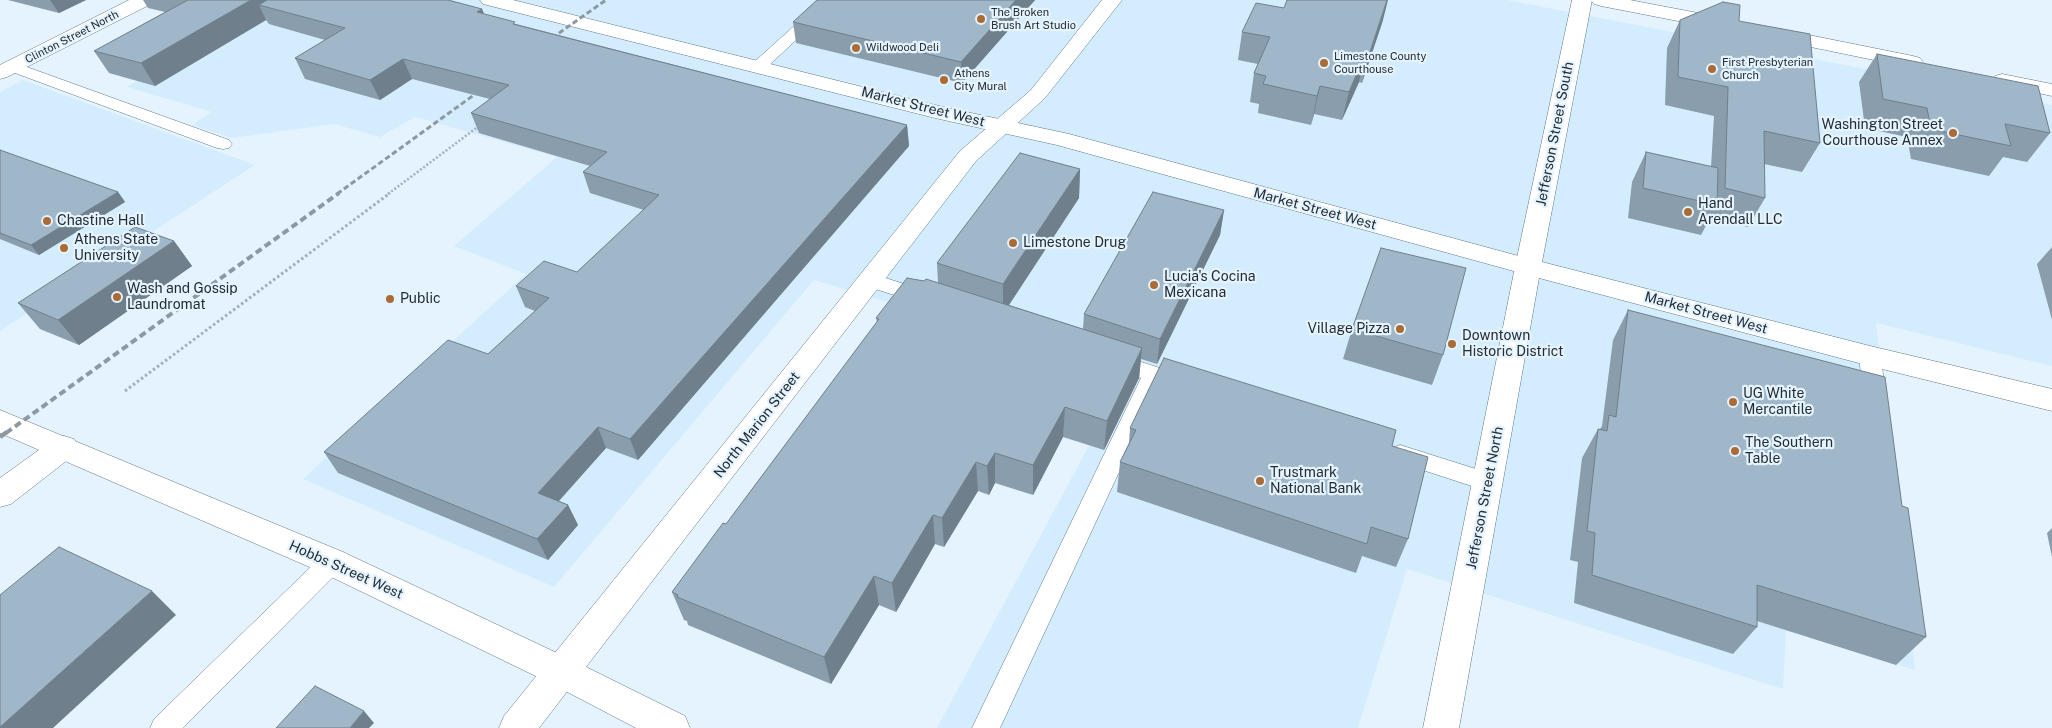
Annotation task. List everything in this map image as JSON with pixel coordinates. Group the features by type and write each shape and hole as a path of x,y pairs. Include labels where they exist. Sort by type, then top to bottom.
{"street":[{"name":"Clinton Street North","path":"6,70 144,0"},
{"name":"Market Street West","path":"490,0 1001,126 1061,139 1528,267 1870,356 2052,400"},
{"name":"North Marion Street","path":"518,728 968,156 1038,94 1112,0"},
{"name":"Jefferson Street South","path":"1528,267 1582,0"},
{"path":"1601,0 1738,27"},
{"path":"1758,31 1934,66"},
{"path":"1983,76 2052,90"},
{"name":"Jefferson Street North","path":"1441,728 1528,267"},
{"name":"Hobbs Street West","path":"7,424 332,562 562,672 672,728"},
{"path":"0,495 64,447"}],"lane":[{"path":"758,66 832,0"},
{"path":"6,70 223,144"},
{"path":"870,280 946,305"},
{"path":"1097,356 1200,389"},
{"path":"1870,356 1878,425"},
{"path":"986,728 1154,374"},
{"path":"1386,449 1487,482"},
{"path":"164,728 332,562"}],"path":[{"path":"125,391 481,125"}],"shaded area":[{"name":"Downtown Historic District","path":"283,0 1507,0 2052,105 2052,366 1876,323 1915,670 1786,630 1783,689 1407,569 1358,728 937,728 1127,375 814,280 554,587 303,479 526,274 454,246 557,157 415,117 380,137 334,124 232,138 192,125 212,112 127,87"},
{"name":"Athens State University","path":"23,80 255,165 0,331 0,92"}],"building":[{"path":"188,0 251,0 141,63 94,51"},
{"path":"267,0 448,0 482,9 477,12 515,22 513,24 907,125 630,439 598,427 538,493 568,505 537,539 324,452 448,340 488,354 549,298 516,286 544,261 577,272 659,195 583,172 607,152 471,113 509,85 403,59 370,80 295,58 345,28 259,5"},
{"path":"817,0 1016,0 961,62 793,22"},
{"name":"Limestone County Courthouse","path":"1287,0 1387,0 1369,55 1365,54 1349,92 1320,86 1317,96 1263,84 1266,76 1254,73 1270,37 1242,32 1256,3 1284,8"},
{"path":"1723,2 1740,5 1739,21 1810,34 1820,143 1764,131 1765,198 1725,188 1728,87 1678,77 1680,20"},
{"path":"1877,54 2038,86 2050,133 2005,124 2011,146 1931,129 1927,108 1883,99"},
{"name":"Chastine Hall","path":"0,150 118,192 31,245 0,233"},
{"path":"1646,152 1718,168 1717,205 1643,188"},
{"path":"1020,153 1080,169 1003,284 937,263"},
{"name":"Lucia's Cocina Mexicana","path":"1153,192 1224,210 1160,339 1084,314"},
{"path":"135,227 174,241 58,320 18,303"},
{"name":"Village Pizza","path":"1381,248 1466,268 1443,355 1352,329"},
{"path":"907,278 924,281 926,279 1142,348 1107,421 1065,407 1033,465 995,453 987,466 976,462 942,518 933,515 892,583 874,576 824,657 677,597 678,595 672,592 723,523 726,524 879,319 876,318"},
{"path":"1628,310 1885,377 1902,506 1908,508 1926,637 1757,585 1757,627 1592,575 1595,533 1587,531 1598,429 1607,431 1609,415 1616,417"},
{"name":"Trustmark National Bank","path":"1164,358 1396,430 1392,446 1428,457 1408,539 1371,527 1367,544 1120,462 1136,430 1130,428"},
{"path":"59,547 152,591 0,727 0,595"},
{"path":"315,686 364,711 350,728 276,728"}],"railway":[{"path":"545,43 606,0"},
{"path":"337,194 485,87"},
{"path":"6,433 339,193"},
{"path":"0,437 7,432"}],"place":[{"name":"The Broken Brush Art Studio","path":"981,19"},
{"name":"Wildwood Deli","path":"856,48"},
{"name":"Limestone County Courthouse","path":"1324,63"},
{"name":"First Presbyterian Church","path":"1712,69"},
{"name":"Athens City Mural","path":"944,80"},
{"name":"Washington Street Courthouse Annex","path":"1953,133"},
{"name":"Hand Arendall LLC","path":"1688,212"},
{"name":"Chastine Hall","path":"47,221"},
{"name":"Limestone Drug","path":"1013,243"},
{"name":"Athens State University","path":"64,248"},
{"name":"Lucia's Cocina Mexicana","path":"1154,285"},
{"name":"Wash and Gossip Laundromat","path":"117,297"},
{"name":"Public","path":"390,299"},
{"name":"Village Pizza","path":"1400,329"},
{"name":"Downtown Historic District","path":"1452,344"},
{"name":"UG White Mercantile","path":"1733,402"},
{"name":"The Southern Table","path":"1735,451"},
{"name":"Trustmark National Bank","path":"1260,481"}]}
